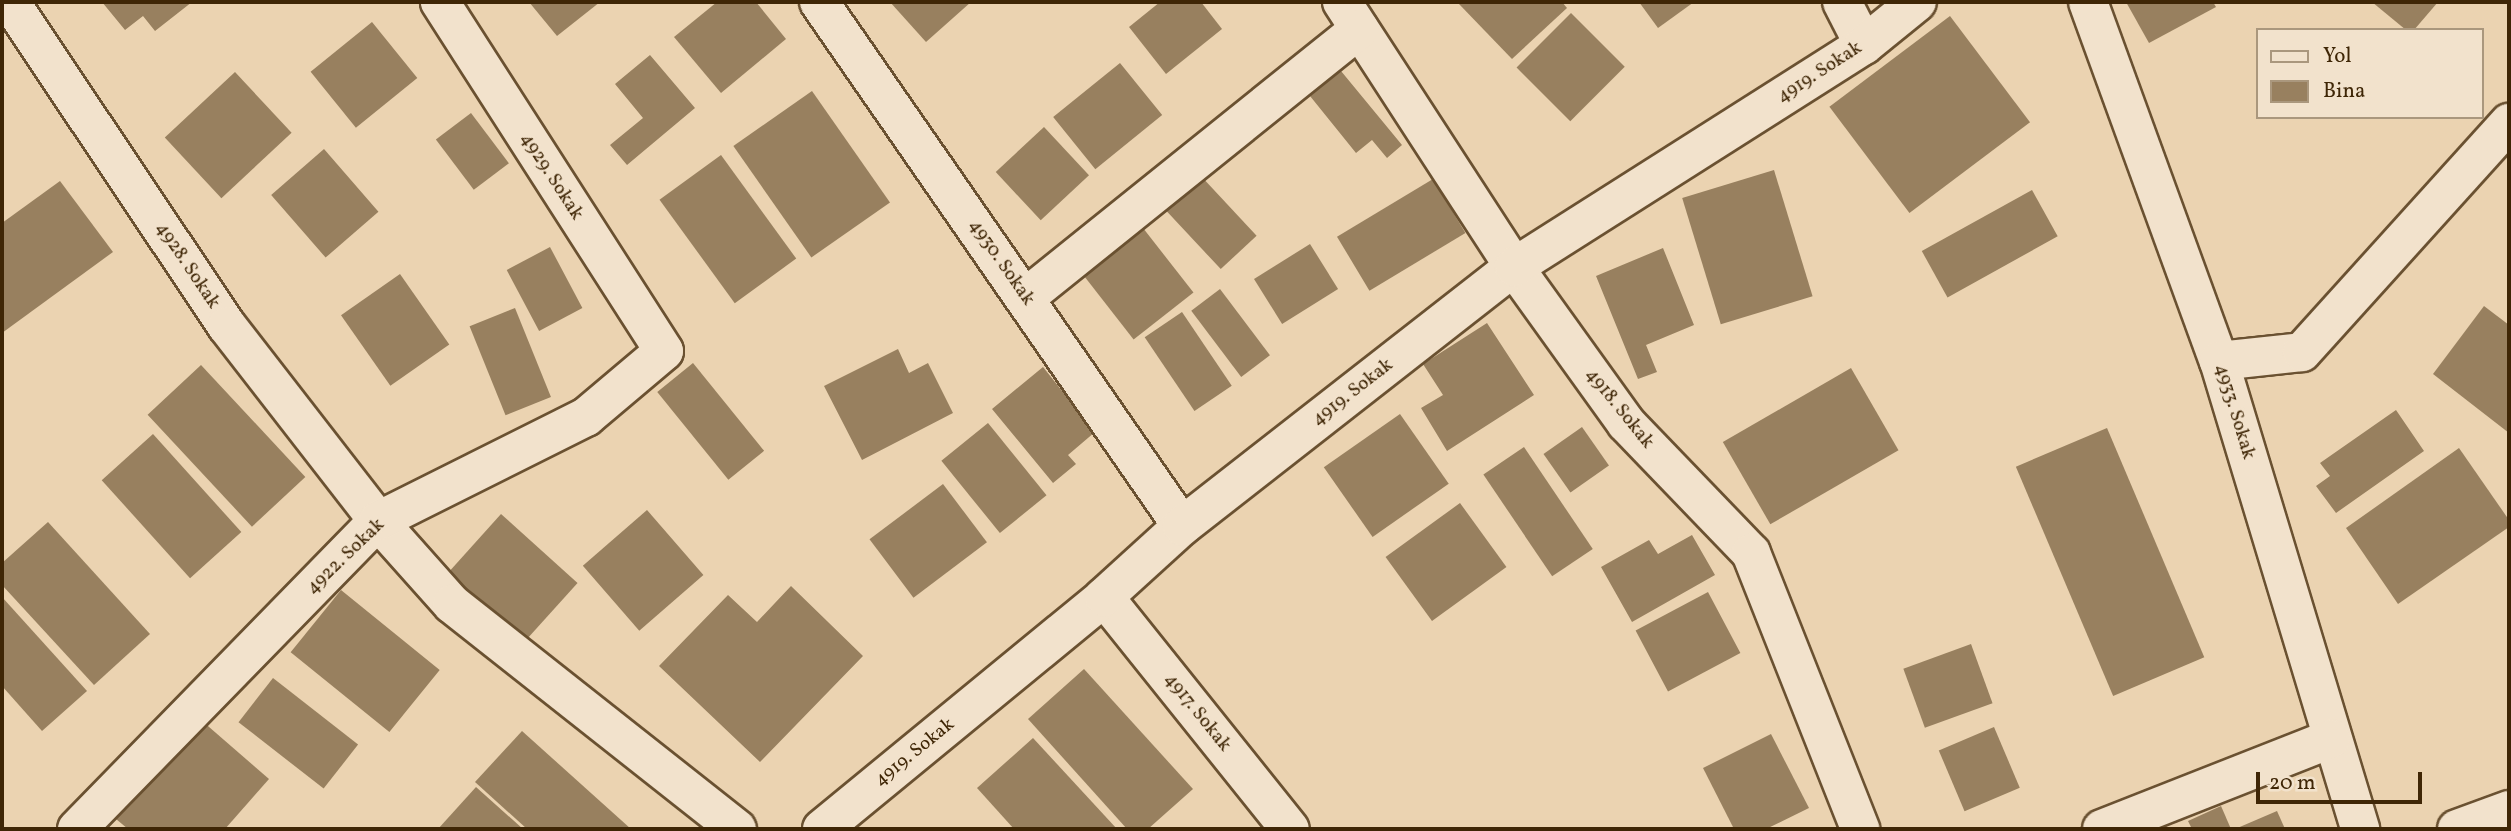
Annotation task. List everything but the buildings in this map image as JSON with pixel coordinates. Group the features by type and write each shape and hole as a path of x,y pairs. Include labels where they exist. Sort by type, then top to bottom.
{"street":[{"name":"4928. Sokak","path":"10,2 227,326 378,521 452,604 737,829"},
{"name":"4929. Sokak","path":"440,2 664,351"},
{"name":"4930. Sokak","path":"819,2 1182,526"},
{"path":"1842,2 1864,45"},
{"name":"4919. Sokak","path":"822,829 1104,597 1182,526 1514,267 1864,45 1917,2"},
{"name":"4933. Sokak","path":"2088,2 2219,361 2360,829"},
{"path":"1025,298 1351,15"},
{"name":"4918. Sokak","path":"1351,15 1514,267 1626,423 1751,552 1860,829"},
{"path":"2219,361 2302,352 2509,123"},
{"name":"4922. Sokak","path":"77,829 378,521 586,417 664,351"},
{"name":"4917. Sokak","path":"1104,597 1290,829"},
{"path":"2102,829 2332,739"},
{"path":"2457,829 2509,810"}]}
